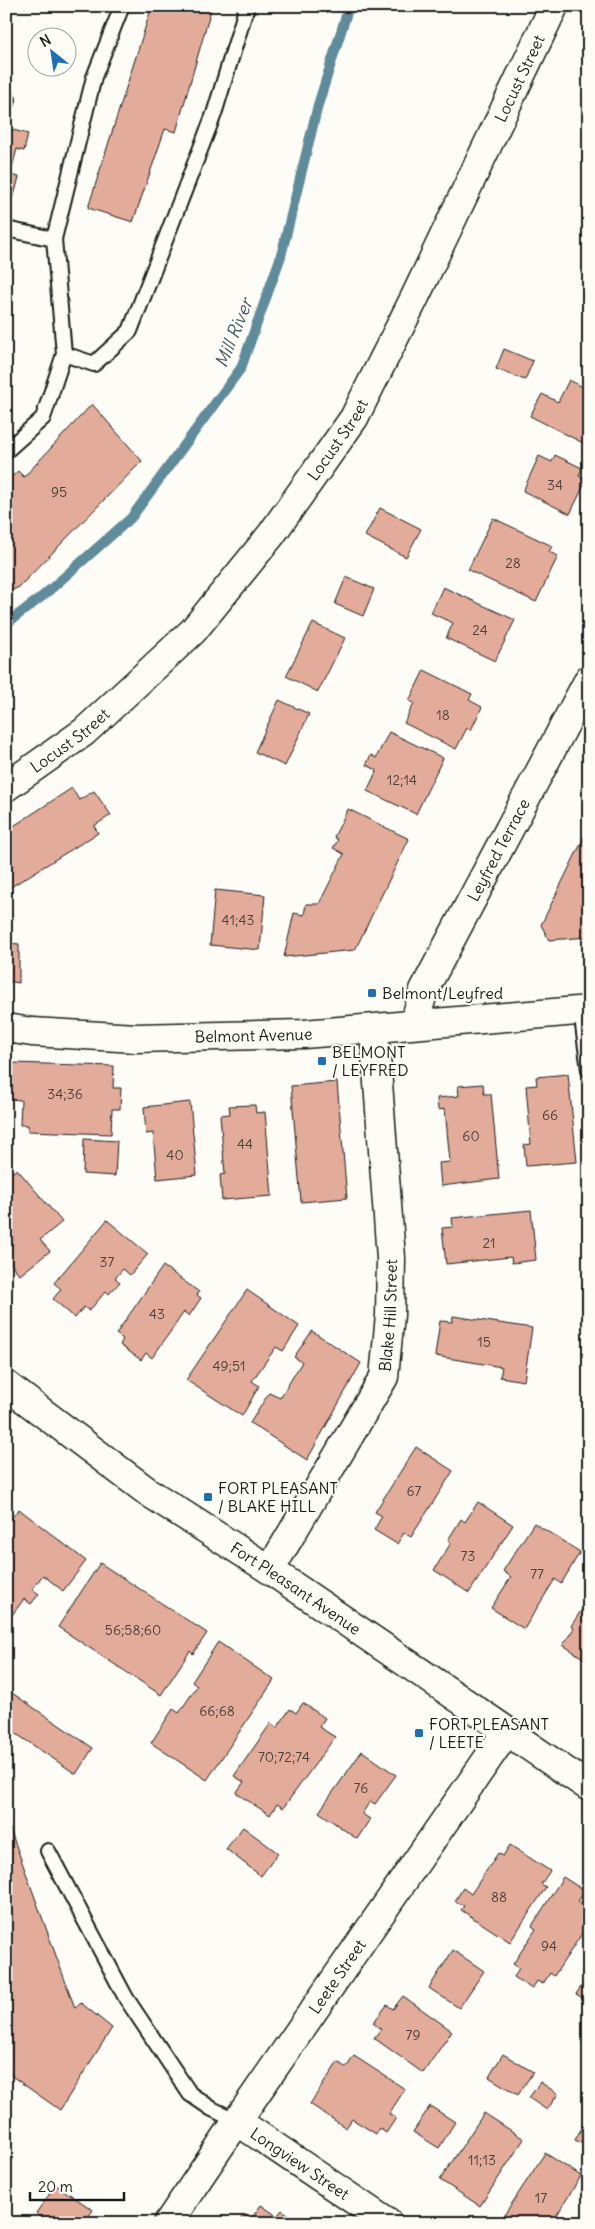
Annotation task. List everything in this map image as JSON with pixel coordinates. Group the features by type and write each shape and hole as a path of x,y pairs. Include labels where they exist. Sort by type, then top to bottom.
{"street":[{"name":"Locust Street","path":"6,787 84,732 193,631 271,535 354,418 414,299 554,6"},
{"name":"Leyfred Terrace","path":"414,1024 424,990 589,680"},
{"name":"Belmont Avenue","path":"6,1028 32,1032 136,1038 304,1034 585,1010"},
{"name":"Blake Hill Street","path":"270,1570 384,1376 390,1315 391,1258 374,1028"},
{"name":"Fort Pleasant Avenue","path":"6,1385 148,1492 270,1570 589,1787"},
{"name":"Leete Street","path":"168,2223 507,1732"},
{"name":"Longview Street","path":"237,2121 388,2223"}],"lane":[{"path":"6,451 43,418 64,354 54,239 94,77 122,6"},
{"path":"64,354 94,364 130,330 214,114 247,6"},
{"path":"6,229 54,239"},
{"path":"585,1010 589,1070"},
{"path":"48,1851 126,1998 190,2094 212,2109 237,2121"}],"building":[{"path":"152,6 212,6 176,132 165,129 133,222 88,208"},
{"path":"589,50 589,65 583,62"},
{"path":"6,128 28,134 24,151 17,149 10,175 19,177 14,196 6,194"},
{"path":"589,326 589,341 583,338"},
{"path":"504,349 533,361 525,380 496,369"},
{"path":"569,380 589,390 589,446 530,416 542,394 558,402"},
{"path":"92,404 142,461 19,587 6,593 6,516 13,509 6,502 6,482 18,471 24,477"},
{"path":"555,455 582,468 579,476 587,479 570,514 523,491 539,456 552,462"},
{"path":"380,508 421,529 406,557 365,536"},
{"path":"493,518 552,546 549,552 558,556 536,602 468,570"},
{"path":"346,577 374,589 363,616 335,604"},
{"path":"443,587 515,620 495,661 446,638 453,623 431,613"},
{"path":"313,623 345,638 318,692 286,676"},
{"path":"424,670 472,694 469,700 482,707 471,730 467,728 456,749 404,723 414,703 409,701"},
{"path":"279,700 309,714 285,766 255,752"},
{"path":"389,732 443,758 416,814 367,791 377,770 366,765 371,755 376,758"},
{"path":"72,788 79,800 94,791 111,815 94,826 98,833 6,890 6,831"},
{"path":"348,809 409,839 355,950 284,957 294,913 304,915 306,904 319,904 344,854 333,848 338,840 334,837"},
{"path":"589,827 589,937 549,940 541,925"},
{"path":"215,890 265,895 260,950 210,945"},
{"path":"6,943 19,944 19,983 6,981"},
{"path":"10,1063 114,1066 113,1088 121,1088 120,1109 112,1109 111,1134 28,1131 28,1125 20,1125 21,1100 9,1099"},
{"path":"568,1074 577,1162 526,1166 524,1145 531,1144 526,1086 537,1085 536,1077"},
{"path":"337,1082 347,1198 301,1202 291,1086"},
{"path":"483,1084 484,1094 491,1094 499,1179 441,1186 439,1163 450,1162 445,1109 438,1110 437,1098 459,1096 458,1086"},
{"path":"190,1102 197,1175 157,1179 153,1133 146,1134 144,1107"},
{"path":"255,1105 256,1113 265,1112 272,1196 222,1200 220,1175 225,1174 220,1115 230,1114 229,1106"},
{"path":"84,1139 117,1141 115,1176 83,1174"},
{"path":"6,1164 13,1172 17,1169 62,1222 40,1240 50,1251 20,1275 6,1258"},
{"path":"531,1210 536,1260 512,1263 511,1257 446,1264 442,1228 453,1227 452,1218"},
{"path":"107,1220 148,1254 130,1275 123,1269 115,1278 120,1282 109,1294 106,1291 89,1311 84,1307 75,1318 53,1299 61,1289 54,1283"},
{"path":"163,1266 199,1292 197,1295 201,1298 189,1316 184,1312 152,1358 146,1353 141,1360 120,1345 123,1339 116,1334"},
{"path":"247,1290 299,1326 283,1351 276,1347 252,1381 259,1386 242,1416 186,1380"},
{"path":"453,1316 532,1328 524,1381 500,1377 502,1367 435,1356 440,1321 452,1322"},
{"path":"312,1331 361,1363 307,1460 250,1423 269,1393 280,1398 302,1362 294,1357"},
{"path":"416,1447 453,1471 411,1537 404,1533 397,1544 374,1530 382,1516 375,1512"},
{"path":"478,1502 513,1525 469,1593 434,1570 451,1543 448,1540 461,1519 465,1522"},
{"path":"19,1509 86,1561 63,1591 43,1575 32,1589 39,1594 31,1604 24,1599 6,1623 6,1525"},
{"path":"534,1523 580,1552 561,1584 555,1579 524,1629 491,1608 511,1577 503,1571"},
{"path":"100,1563 207,1633 193,1654 190,1651 161,1695 58,1627"},
{"path":"584,1606 587,1609 589,1607 589,1662 563,1645 574,1628 571,1626"},
{"path":"218,1642 274,1680 207,1780 151,1743 173,1709 179,1713 197,1686 192,1682"},
{"path":"12,1693 93,1748 76,1774 6,1727 6,1702"},
{"path":"303,1703 325,1718 319,1727 335,1737 283,1808 277,1804 270,1815 236,1793 244,1782 234,1776 271,1723 277,1728 290,1709 296,1713"},
{"path":"362,1751 396,1775 375,1804 370,1801 362,1814 370,1819 357,1839 319,1812"},
{"path":"6,1818 75,2008 81,2003 112,2028 60,2110 6,2072 8,2035 6,2030"},
{"path":"243,1827 278,1853 261,1876 226,1849"},
{"path":"510,1845 550,1871 541,1884 546,1887 510,1942 461,1910 464,1906 455,1901 463,1888 471,1894 498,1853 503,1856"},
{"path":"563,1877 585,1891 578,1901 589,1908 589,1923 554,1976 550,1973 543,1984 537,1981 532,1989 514,1977 519,1968 513,1964 536,1929 532,1926"},
{"path":"453,1950 484,1971 459,2008 429,1988"},
{"path":"589,1975 589,2002 576,1994"},
{"path":"403,1996 452,2031 423,2073 374,2038 381,2029 373,2023 387,2005 393,2009"},
{"path":"503,2054 533,2072 518,2095 489,2077"},
{"path":"354,2056 405,2089 389,2114 396,2118 386,2133 379,2128 376,2134 352,2119 346,2128 310,2104 338,2062 346,2068"},
{"path":"540,2082 558,2094 547,2110 529,2098"},
{"path":"430,2106 455,2122 439,2148 413,2132"},
{"path":"484,2113 524,2139 480,2206 440,2180"},
{"path":"589,2115 589,2147 575,2140"},
{"path":"545,2153 581,2176 552,2223 505,2223 501,2220"},
{"path":"56,2185 93,2210 84,2223 49,2223 36,2213"},
{"path":"261,2205 277,2216 282,2210 301,2223 238,2223 244,2214 251,2219"},
{"path":"589,2211 589,2223 581,2223"}],"waterway":[{"name":"Mill River","path":"6,624 44,595 131,518 241,368 281,256 318,105 349,6"}],"place":[{"name":"Belmont/Leyfred","path":"372,993"},
{"name":"BELMONT / LEYFRED","path":"322,1061"},
{"name":"FORT PLEASANT / BLAKE HILL","path":"208,1497"},
{"name":"FORT PLEASANT / LEETE","path":"419,1733"}]}
